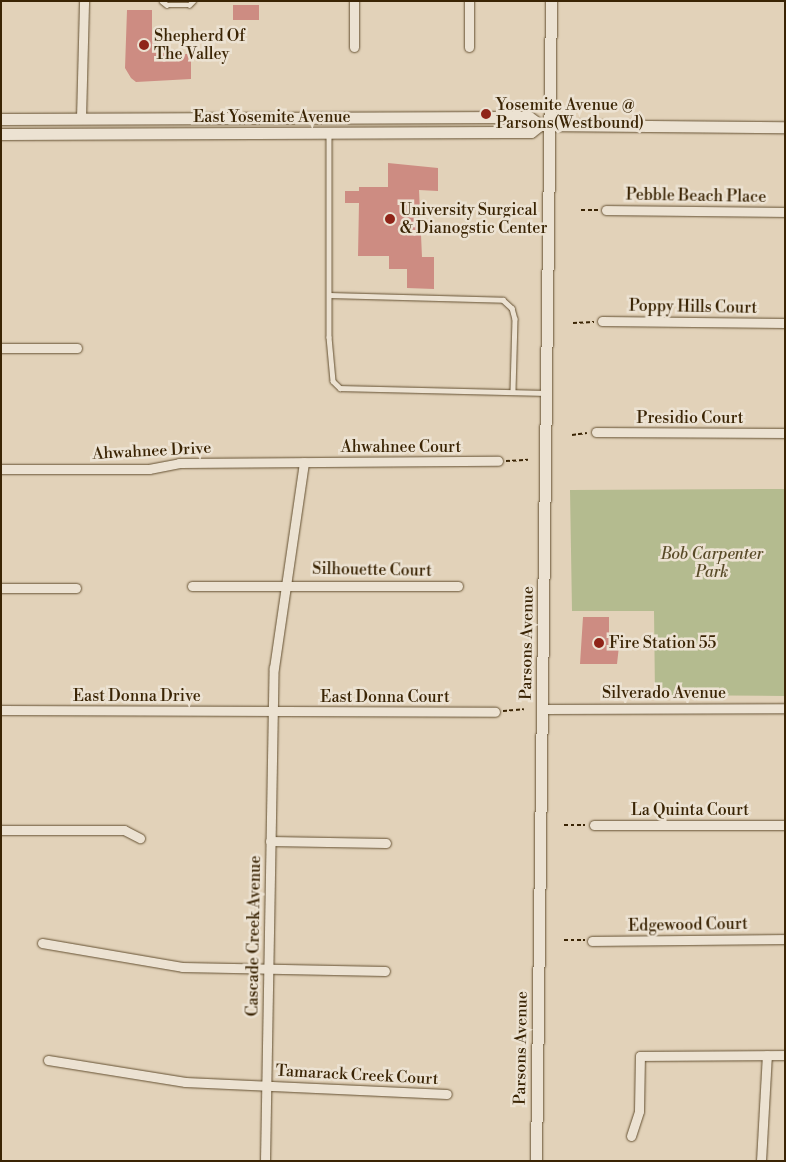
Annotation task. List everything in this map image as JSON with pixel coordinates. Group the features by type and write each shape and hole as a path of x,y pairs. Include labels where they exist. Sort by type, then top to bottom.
{"main road":[{"name":"Parsons Avenue","path":"536,1161 547,393 545,125 551,1"},
{"name":"East Yosemite Avenue","path":"1,120 82,118 529,117 545,125 785,127"},
{"path":"6,134 18,127 65,126 82,118"},
{"name":"East Yosemite Avenue","path":"6,134 531,132 545,125"}],"street":[{"path":"82,118 84,1"},
{"path":"354,1 354,48"},
{"path":"469,48 470,1"},
{"name":"Pebble Beach Place","path":"606,210 785,212"},
{"name":"Poppy Hills Court","path":"602,321 785,323"},
{"path":"1,348 77,348"},
{"name":"Presidio Court","path":"596,432 785,433"},
{"name":"Ahwahnee Court","path":"304,462 498,461"},
{"name":"Ahwahnee Drive","path":"1,469 304,462"},
{"name":"Cascade Creek Avenue","path":"264,1161 275,656 304,462"},
{"name":"Silhouette Court","path":"192,586 286,584 458,586"},
{"path":"1,588 76,588"},
{"name":"Silverado Avenue","path":"542,709 785,708"},
{"name":"East Donna Drive","path":"1,710 274,711"},
{"name":"East Donna Court","path":"274,711 496,712"},
{"name":"La Quinta Court","path":"594,825 785,826"},
{"path":"1,830 124,830 140,838"},
{"path":"270,841 386,843"},
{"name":"Edgewood Court","path":"592,941 785,939"},
{"path":"42,943 182,968 384,970"},
{"path":"761,1161 767,1055"},
{"path":"631,1136 639,1110 640,1056 785,1055"},
{"name":"Tamarack Creek Court","path":"48,1060 186,1082 447,1094"}],"lane":[{"path":"162,1 167,5 189,5 193,1"},
{"path":"329,133 330,366 333,381 340,388 547,393"},
{"path":"329,294 503,300 512,308 515,319 514,392"}],"path":[{"path":"581,210 606,210"},
{"path":"573,322 602,321"},
{"path":"572,435 596,432"},
{"path":"498,461 528,460"},
{"path":"496,712 524,709"},
{"path":"564,825 594,825"},
{"path":"564,940 592,941"}],"green space":[{"name":"Bob Carpenter Park","path":"785,489 785,696 655,695 654,611 572,611 570,490"}],"building":[{"path":"233,5 259,5 259,20 233,20"},
{"name":"Shepherd Of The Valley","path":"127,10 152,10 152,41 165,49 165,54 191,54 191,79 136,82 131,78 125,68"},
{"name":"University Surgical & Dianogstic Center","path":"388,163 438,168 438,191 419,190 422,257 434,257 434,289 407,288 407,269 389,269 389,256 358,256 359,203 345,203 345,191 359,191 359,187 388,187"},
{"name":"Fire Station 55","path":"583,617 609,617 609,640 617,640 619,646 617,664 580,664"}],"place":[{"name":"Shepherd Of The Valley","path":"144,45"},
{"name":"Yosemite Avenue @ Parsons(Westbound)","path":"486,114"},
{"name":"University Surgical & Dianogstic Center","path":"390,219"},
{"name":"Fire Station 55","path":"599,643"}]}
